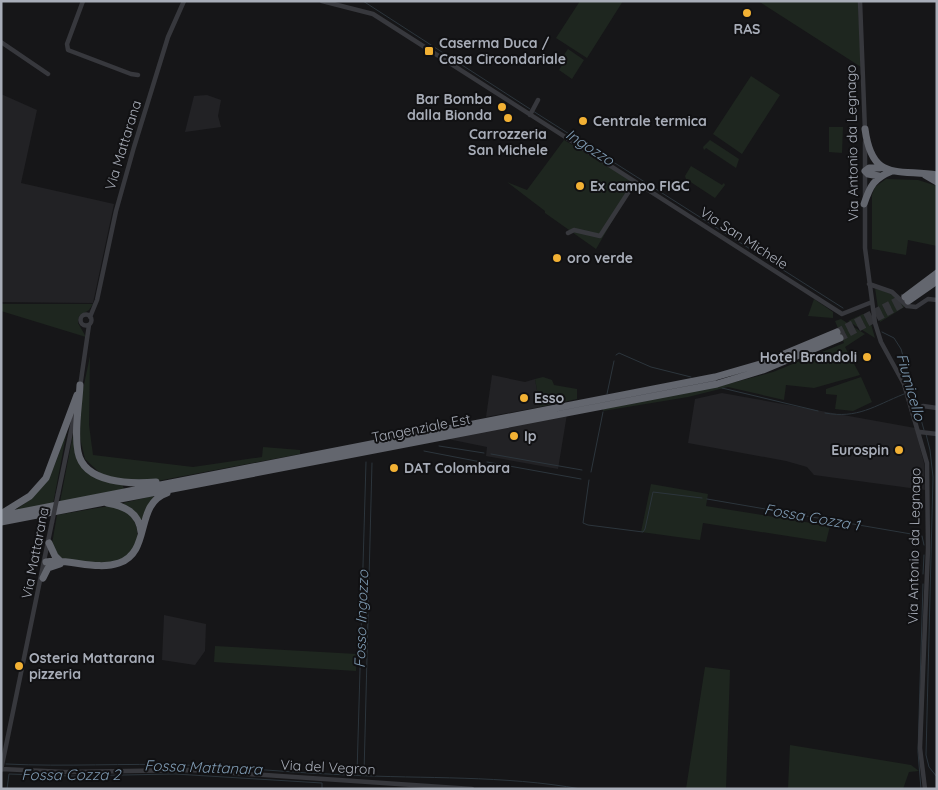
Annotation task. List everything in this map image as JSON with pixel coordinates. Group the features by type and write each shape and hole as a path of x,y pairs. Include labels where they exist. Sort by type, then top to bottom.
{"highway":[{"path":"865,129 871,155 877,164 883,168 892,171 937,175"},
{"path":"879,176 868,174 865,171 869,168 883,168"},
{"path":"917,172 937,169"},
{"path":"864,204 869,188 879,176 892,171"},
{"path":"917,172 937,182"},
{"path":"937,269 906,299 937,281"},
{"path":"916,289 937,273"},
{"name":"Tangenziale Est","path":"1,515 716,377 760,364 838,335 763,370 718,384 1,522"},
{"path":"80,385 78,453 90,471 103,477 142,483 184,480"},
{"path":"1,515 30,496 46,478 80,385"},
{"path":"42,578 49,564 117,564 133,555 149,509 162,495 198,484"},
{"path":"104,502 122,506 133,513 139,523 141,535"},
{"path":"49,543 55,556 66,563"}],"street":[{"path":"83,1 67,44 68,50 138,75"},
{"name":"Via Mattarana","path":"49,564 52,522 80,385 88,341 90,317 97,300 126,174 168,37 184,1"},
{"name":"Via San Michele","path":"322,1 373,14 842,314 872,302"},
{"name":"Via Antonio da Legnago","path":"860,1 865,129 865,248 869,284 877,332 904,384 923,432 927,462 928,484 920,748 925,789"},
{"path":"1,42 48,74"},
{"path":"530,114 538,100"},
{"path":"568,233 574,230 600,236 635,182"},
{"path":"869,284 892,292 907,306 916,307 928,299 937,300"},
{"name":"Via Mattarana","path":"84,315 90,312 97,300"},
{"path":"89,325 82,324 81,318 84,315 90,317"},
{"name":"Via Mattarana","path":"82,324 88,341"},
{"path":"923,406 937,408"},
{"path":"923,432 937,434"},
{"name":"Via Mattarana","path":"1,770 42,578"},
{"name":"Via del Vegron","path":"1,770 64,772 190,770 472,789"}],"shaded area":[{"path":"580,1 623,1 587,58 556,38"},
{"path":"758,1 858,1 861,67"},
{"path":"568,49 584,60 572,79 559,70 564,62 561,59"},
{"path":"751,76 780,95 742,154 713,134"},
{"path":"1,94 37,110 21,183 114,204 93,303 1,302"},
{"path":"207,95 221,100 218,116 221,127 185,132 194,96"},
{"path":"829,127 843,127 842,153 829,152"},
{"path":"564,140 635,182 596,249 545,213 545,211 507,182 527,190"},
{"path":"710,140 739,159 736,168 706,148 704,150 703,147"},
{"path":"691,166 722,185 724,183 725,185 715,198 686,179 685,176"},
{"path":"886,179 918,180 937,186 937,246 908,240 906,255 872,249 872,195 875,187"},
{"path":"875,288 891,294 906,306 880,322"},
{"path":"814,299 833,312 833,318 808,316"},
{"path":"2,304 93,304 89,310 79,316 78,323 86,337 1,311"},
{"path":"863,314 869,317 875,338 848,321"},
{"path":"841,319 865,334 845,347 860,375 814,388 786,385 784,400 728,387 688,397 603,411 603,409 724,385 773,372 844,343 835,321"},
{"path":"90,356 89,425 93,455 193,467 262,457 263,447 300,450 300,454 152,482 123,480 101,474 85,459 80,438 81,399"},
{"path":"492,375 525,382 535,379 540,407 486,417"},
{"path":"543,377 552,380 554,385 577,389 577,399 540,407 535,379"},
{"path":"861,377 872,402 853,411 835,409 837,395 826,394 826,389"},
{"path":"722,393 915,428 924,463 925,490 814,475 807,467 786,461 688,443 695,399"},
{"path":"567,414 558,469 486,456 487,447 443,438"},
{"path":"76,419 83,465 122,484 124,489 60,502"},
{"path":"69,420 53,504 15,510 38,492 46,482 57,460"},
{"path":"651,484 708,494 706,506 830,526 826,542 703,523 700,540 641,532"},
{"path":"153,496 154,498 141,521 123,503"},
{"path":"109,506 125,511 133,519 136,526 136,541 128,554 122,559 108,563 60,559 52,544 57,515"},
{"path":"164,615 206,624 205,651 195,665 162,660"},
{"path":"215,646 357,654 356,671 214,662"},
{"path":"705,667 730,670 726,789 686,789"},
{"path":"790,745 911,765 919,771 909,772 903,789 788,789"}],"waterway":[{"name":"Ingozzo","path":"363,1 530,109"},
{"name":"Ingozzo","path":"533,111 843,308"},
{"name":"Fiumicello","path":"882,332 894,338 901,349 924,430"},
{"name":"Fosso Ingozzo","path":"616,355 619,353 651,367 691,377"},
{"name":"Fosso Ingozzo","path":"607,394 614,361"},
{"name":"Fosso Ingozzo","path":"722,388 818,411"},
{"name":"Fosso Ingozzo","path":"825,413 857,413 904,394"},
{"name":"Fosso Ingozzo","path":"591,472 603,412"},
{"name":"Fiumicello","path":"926,434 933,477 926,755 929,767 937,777"},
{"name":"Fosso Ingozzo","path":"439,446 484,453"},
{"name":"Fossa Cozza 1","path":"424,451 481,462"},
{"name":"Fosso Ingozzo","path":"491,454 582,470"},
{"name":"Fosso Ingozzo","path":"357,774 366,462"},
{"name":"Fossa Cozza 1","path":"487,462 581,479"},
{"name":"Fossa Cozza 1","path":"364,774 372,463"},
{"name":"Fossa Cozza 1","path":"589,480 583,523 588,525 643,532 653,492 702,498"},
{"name":"Fossa Cozza 1","path":"707,499 917,535"},
{"name":"Fossa Cozza 1","path":"922,536 924,545"},
{"name":"Fossa Cozza 1","path":"923,574 924,555"},
{"name":"Fossa Cozza 1","path":"921,789 918,752 923,584"},
{"name":"Fossa Mattanara","path":"6,764 184,765 327,774 493,779 581,789"},
{"name":"Fossa Cozza 2","path":"7,789 9,774 71,776 175,774 322,783 322,789"}],"tunnel":[{"path":"837,332 904,297"},
{"path":"840,338 908,301"}],"place":[{"name":"RAS","path":"747,13"},
{"name":"Caserma Duca / Casa Circondariale","path":"429,51"},
{"name":"Bar Bomba dalla Bionda","path":"502,107"},
{"name":"Carrozzeria San Michele","path":"508,118"},
{"name":"Centrale termica","path":"583,121"},
{"name":"Ex campo FIGC","path":"580,186"},
{"name":"oro verde","path":"557,258"},
{"name":"Hotel Brandoli","path":"867,357"},
{"name":"Esso","path":"524,398"},
{"name":"Ip","path":"514,436"},
{"name":"Eurospin","path":"899,450"},
{"name":"DAT Colombara","path":"394,468"},
{"name":"Osteria Mattarana pizzeria","path":"19,666"}]}
